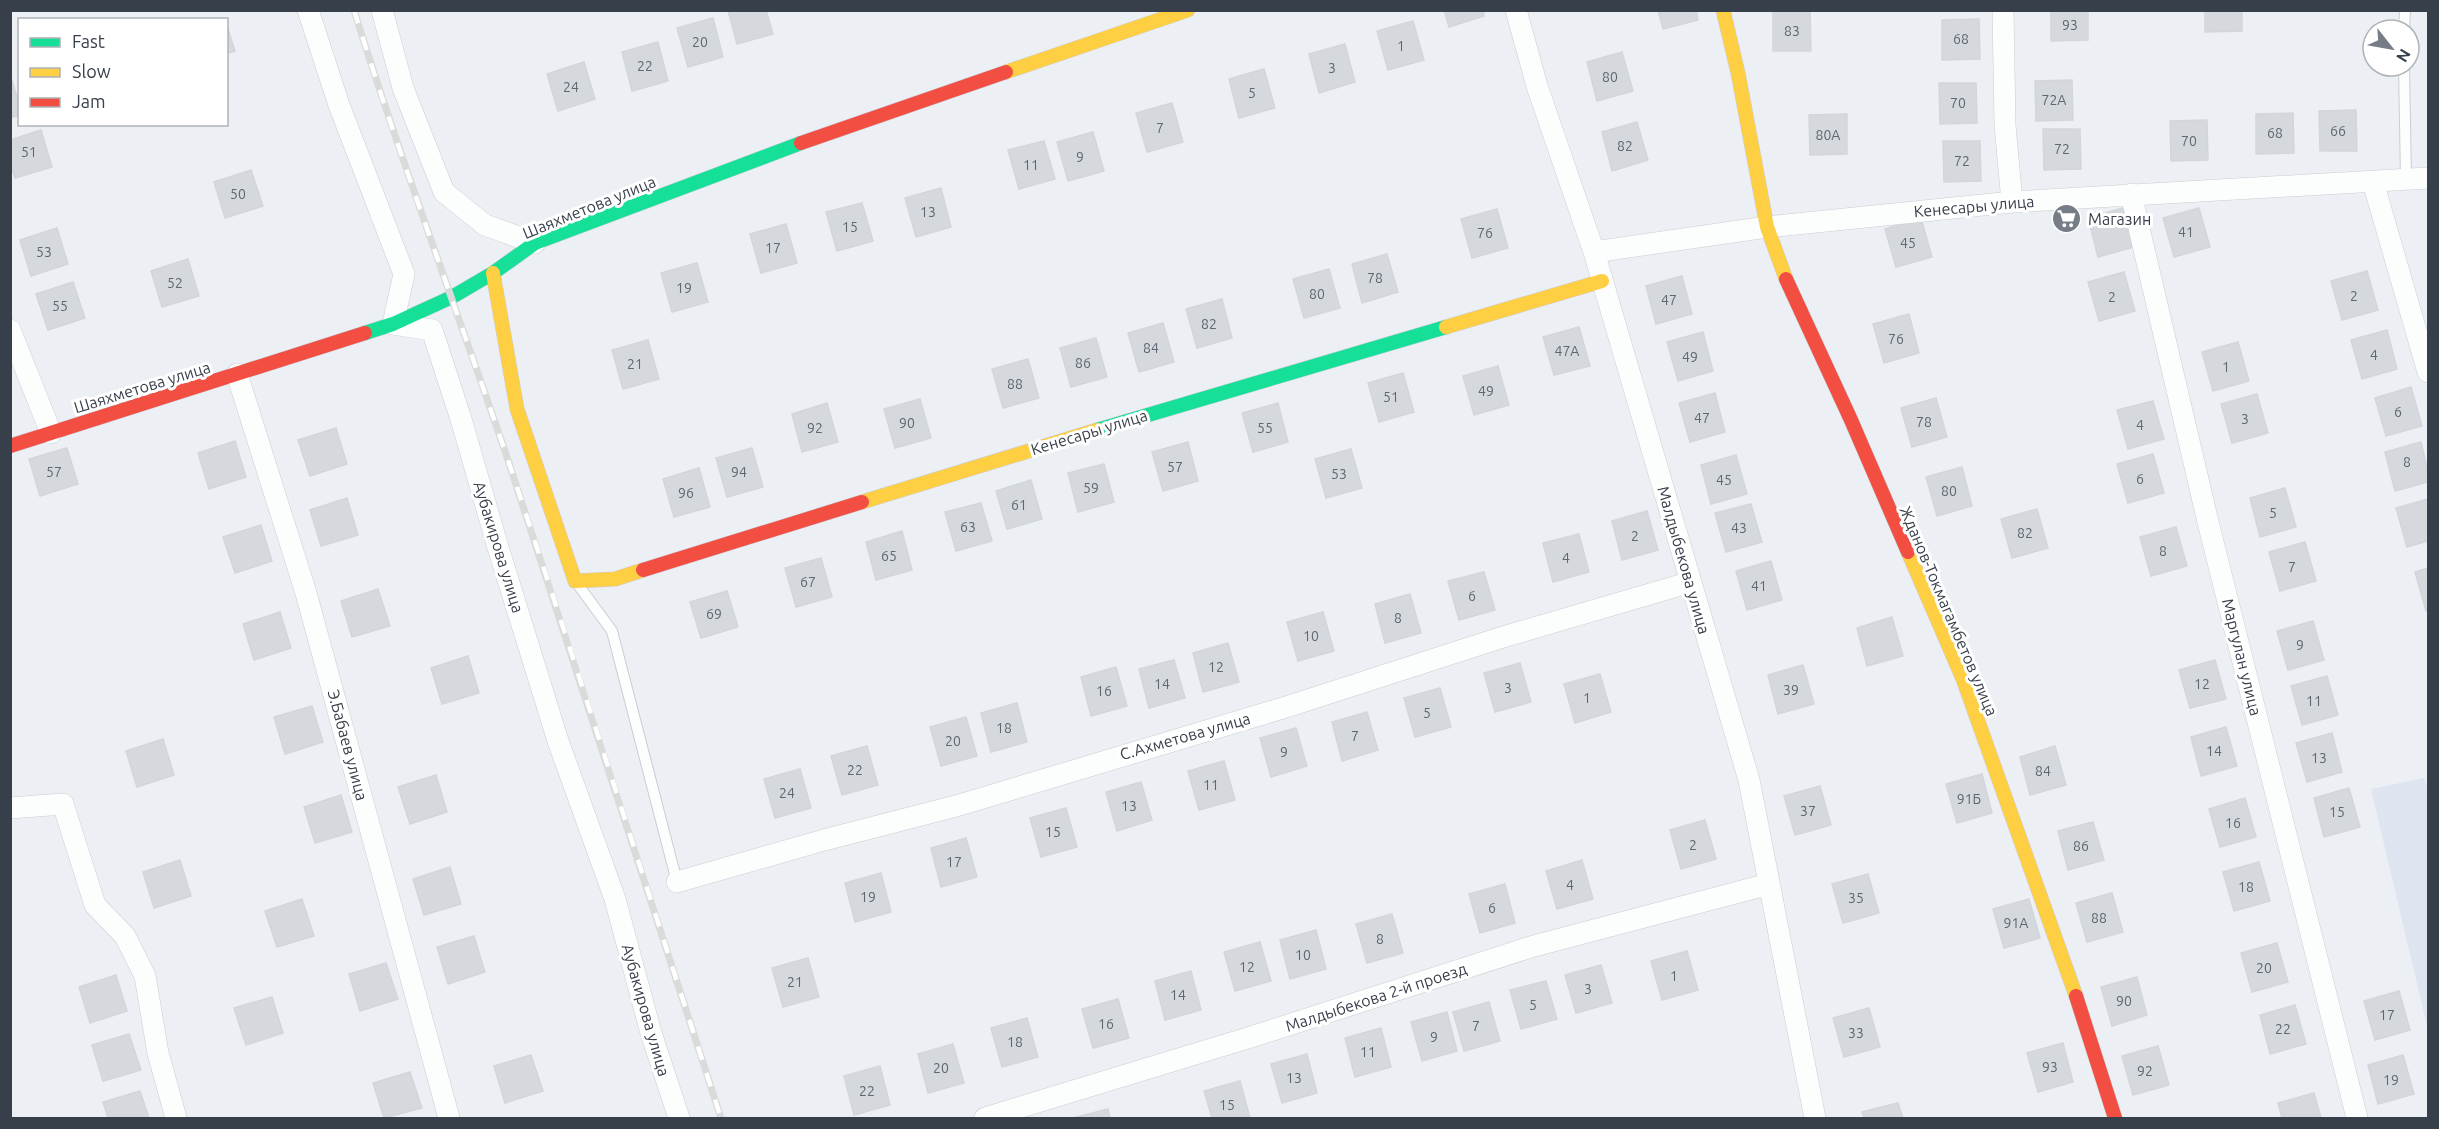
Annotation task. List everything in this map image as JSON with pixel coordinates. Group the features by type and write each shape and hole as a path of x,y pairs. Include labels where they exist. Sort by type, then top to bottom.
{"street":[{"path":"308,10 339,105 404,274 393,324"},
{"path":"382,10 403,88 444,192 485,225 535,243"},
{"name":"Шаяхметова улица","path":"10,446 393,324 452,297 494,273 535,243 836,130 1188,10"},
{"name":"Малдыбекова улица","path":"1516,10 1537,86 1594,252 1749,780 1815,1119"},
{"name":"Жданов-Токмагамбетов улица","path":"1723,10 1767,227 1778,262 1851,420 1963,679 2086,1023 2115,1119"},
{"path":"2003,10 2005,125 2012,202"},
{"name":"Кенесары улица","path":"1594,252 1767,227 2012,202 2428,178"},
{"path":"2373,182 2428,372"},
{"name":"Маргулан улица","path":"2131,194 2208,522 2357,1119"},
{"path":"494,273 518,409 575,580"},
{"name":"Кенесары улица","path":"575,580 615,579 997,459 1602,281"},
{"name":"Аубакирова улица","path":"393,324 432,330 558,741 615,899 651,1033 679,1119"},
{"path":"10,330 51,433"},
{"name":"Э.Бабаев улица","path":"237,374 306,593 449,1119"},
{"name":"С.Ахметова улица","path":"677,882 824,840 956,806 1282,708 1503,637 1690,582"},
{"path":"10,808 63,804 95,905 125,936 145,976 158,1053 176,1119"},
{"name":"Малдыбекова 2-й проезд","path":"986,1119 1534,946 1769,884"}],"lane":[{"path":"2404,78 2406,179"},
{"path":"575,580 612,631 677,882"}],"shaded area":[{"path":"2424,778 2428,789 2428,1030 2371,789"}],"building":[{"path":"728,10 766,10 773,34 737,44"},
{"path":"1444,10 1483,10 1484,16 1449,27"},
{"path":"1658,10 1696,10 1698,20 1663,29"},
{"path":"1810,10 1811,51 1773,51 1773,11"},
{"path":"2051,10 2088,10 2088,40 2051,41"},
{"path":"2205,10 2242,10 2242,31 2205,32"},
{"path":"713,18 723,57 688,67 677,28"},
{"path":"1979,19 1980,59 1942,60 1942,20"},
{"path":"1413,21 1424,60 1388,70 1377,31"},
{"path":"228,29 235,51 228,53"},
{"path":"658,42 668,81 632,91 622,52"},
{"path":"1345,44 1355,82 1319,93 1309,54"},
{"path":"1622,52 1633,91 1597,101 1587,62"},
{"path":"584,62 595,99 558,111 547,74"},
{"path":"1264,69 1275,108 1239,118 1229,79"},
{"path":"11,78 18,100 18,116 10,118"},
{"path":"2072,80 2073,120 2036,121 2035,81"},
{"path":"1939,83 1976,83 1977,123 1940,124"},
{"path":"1172,103 1183,142 1147,152 1136,113"},
{"path":"2356,110 2357,151 2320,151 2319,111"},
{"path":"2293,113 2294,153 2256,154 2256,114"},
{"path":"1847,114 1847,154 1810,155 1809,115"},
{"path":"2207,120 2208,160 2171,161 2170,121"},
{"path":"1637,122 1648,160 1612,171 1602,132"},
{"path":"2043,129 2080,129 2081,169 2044,170"},
{"path":"41,130 52,167 15,178 10,163 10,140"},
{"path":"1093,132 1104,171 1068,181 1057,142"},
{"path":"1044,141 1055,179 1019,189 1008,150"},
{"path":"1943,141 1980,141 1981,181 1944,182"},
{"path":"251,170 263,206 225,218 214,182"},
{"path":"941,188 951,227 916,237 905,198"},
{"path":"862,203 873,241 837,251 826,212"},
{"path":"2123,208 2134,247 2098,257 2088,218"},
{"path":"2199,208 2210,247 2174,257 2163,218"},
{"path":"1497,209 1508,248 1472,258 1461,219"},
{"path":"1921,218 1932,257 1896,267 1885,229"},
{"path":"786,224 797,263 761,273 750,234"},
{"path":"57,228 68,264 31,276 20,240"},
{"path":"1387,254 1398,292 1362,303 1352,264"},
{"path":"188,259 199,296 162,307 151,271"},
{"path":"697,263 708,302 672,312 661,273"},
{"path":"1329,269 1340,308 1304,318 1293,279"},
{"path":"2367,271 2378,310 2342,320 2331,281"},
{"path":"2124,272 2135,311 2099,321 2088,282"},
{"path":"1682,276 1692,314 1656,324 1646,286"},
{"path":"73,282 85,318 48,330 36,294"},
{"path":"1222,299 1232,338 1197,348 1186,309"},
{"path":"1909,314 1919,353 1884,363 1873,324"},
{"path":"1163,323 1174,362 1139,372 1128,333"},
{"path":"1579,327 1590,366 1554,375 1543,337"},
{"path":"2387,330 2397,369 2362,379 2351,340"},
{"path":"1703,332 1713,371 1678,381 1667,342"},
{"path":"1096,338 1107,377 1071,387 1060,348"},
{"path":"648,340 659,379 623,389 612,350"},
{"path":"2238,342 2249,381 2213,391 2202,352"},
{"path":"1028,359 1039,398 1003,408 992,369"},
{"path":"1498,366 1509,405 1474,415 1463,376"},
{"path":"1403,373 1414,412 1379,422 1368,383"},
{"path":"2411,387 2422,426 2386,436 2375,398"},
{"path":"1715,393 1725,432 1690,442 1679,403"},
{"path":"2257,394 2268,433 2232,443 2221,404"},
{"path":"1936,398 1947,437 1912,447 1901,408"},
{"path":"920,399 931,438 895,448 884,409"},
{"path":"2153,401 2164,439 2128,449 2117,410"},
{"path":"827,403 838,442 802,452 792,414"},
{"path":"1278,403 1288,442 1253,452 1242,413"},
{"path":"336,428 347,464 310,476 298,440"},
{"path":"235,441 246,477 209,489 198,453"},
{"path":"1188,442 1198,481 1163,491 1152,452"},
{"path":"2421,442 2428,482 2395,491 2385,452"},
{"path":"67,448 78,484 40,496 29,459"},
{"path":"752,448 763,487 727,497 716,458"},
{"path":"1351,449 1362,488 1326,498 1315,459"},
{"path":"2153,454 2164,493 2128,503 2117,464"},
{"path":"1736,455 1747,494 1711,504 1701,465"},
{"path":"1104,464 1114,502 1078,512 1068,473"},
{"path":"1962,467 1972,506 1937,516 1926,477"},
{"path":"699,468 710,507 674,517 663,479"},
{"path":"1031,480 1042,519 1007,529 996,491"},
{"path":"2285,488 2296,527 2260,537 2250,498"},
{"path":"347,498 358,535 321,546 310,510"},
{"path":"2428,499 2428,541 2407,547 2396,508"},
{"path":"981,503 992,541 956,551 945,512"},
{"path":"1751,504 1762,542 1726,552 1715,513"},
{"path":"2037,509 2048,548 2012,558 2001,519"},
{"path":"1647,511 1658,550 1622,560 1612,521"},
{"path":"261,525 272,561 235,573 223,537"},
{"path":"2176,527 2187,566 2151,576 2140,537"},
{"path":"902,531 912,570 876,580 866,542"},
{"path":"1579,534 1589,572 1553,582 1543,543"},
{"path":"2305,542 2316,581 2280,591 2269,552"},
{"path":"821,558 832,597 796,607 785,568"},
{"path":"1771,561 1782,600 1747,610 1736,571"},
{"path":"2428,568 2428,610 2426,611 2415,572"},
{"path":"1484,572 1495,610 1459,620 1448,581"},
{"path":"378,589 390,626 352,637 341,601"},
{"path":"727,591 738,627 701,638 690,602"},
{"path":"1410,594 1421,633 1385,643 1375,604"},
{"path":"280,612 291,648 254,660 243,624"},
{"path":"1323,612 1334,651 1298,661 1287,622"},
{"path":"1892,617 1903,656 1867,666 1857,628"},
{"path":"2313,621 2324,660 2288,670 2277,631"},
{"path":"1228,643 1239,682 1203,692 1193,653"},
{"path":"468,656 479,693 442,704 431,668"},
{"path":"1174,660 1185,698 1149,708 1139,669"},
{"path":"2215,660 2226,699 2190,708 2179,670"},
{"path":"1520,663 1531,702 1495,712 1484,673"},
{"path":"1803,665 1814,704 1778,714 1768,675"},
{"path":"1116,667 1127,706 1091,716 1081,677"},
{"path":"1600,674 1611,712 1575,723 1564,684"},
{"path":"2327,676 2338,715 2302,725 2291,686"},
{"path":"1440,688 1451,727 1415,737 1404,698"},
{"path":"1017,703 1027,742 991,752 981,713"},
{"path":"312,706 323,742 285,754 274,717"},
{"path":"1367,712 1378,750 1342,761 1332,722"},
{"path":"966,717 977,756 941,766 930,727"},
{"path":"2226,727 2237,766 2201,776 2191,737"},
{"path":"1296,728 1307,766 1271,777 1260,738"},
{"path":"2332,733 2342,772 2307,782 2296,743"},
{"path":"163,739 174,775 137,787 126,751"},
{"path":"867,746 878,785 842,795 831,756"},
{"path":"2055,746 2066,785 2030,795 2020,757"},
{"path":"1224,761 1235,800 1199,810 1188,771"},
{"path":"800,769 811,808 775,818 764,779"},
{"path":"1982,774 1992,813 1957,823 1946,784"},
{"path":"436,775 447,812 410,824 398,787"},
{"path":"1141,782 1152,820 1117,831 1106,792"},
{"path":"1820,786 1831,825 1795,835 1784,796"},
{"path":"2349,788 2360,827 2324,837 2314,798"},
{"path":"341,795 352,832 315,843 304,807"},
{"path":"2245,798 2256,837 2220,847 2209,809"},
{"path":"1066,808 1077,847 1041,857 1030,818"},
{"path":"1705,820 1716,859 1681,869 1670,830"},
{"path":"2093,822 2104,860 2068,870 2058,831"},
{"path":"966,838 977,877 941,887 931,848"},
{"path":"180,860 191,896 154,908 143,872"},
{"path":"1582,860 1593,899 1557,909 1546,871"},
{"path":"2259,862 2270,901 2234,911 2223,872"},
{"path":"450,867 461,904 424,915 413,879"},
{"path":"881,873 891,912 855,922 845,883"},
{"path":"1868,874 1879,913 1843,923 1832,884"},
{"path":"1505,884 1515,923 1480,933 1469,894"},
{"path":"2112,893 2123,932 2087,942 2076,903"},
{"path":"302,899 314,936 277,947 265,911"},
{"path":"2029,899 2040,938 2004,948 1993,909"},
{"path":"1392,914 1403,953 1367,963 1356,924"},
{"path":"1316,930 1326,969 1290,979 1280,940"},
{"path":"474,936 485,972 448,984 437,947"},
{"path":"1260,942 1271,981 1235,991 1224,952"},
{"path":"2277,943 2288,982 2252,992 2241,953"},
{"path":"1687,951 1698,990 1662,1000 1651,961"},
{"path":"808,958 819,997 783,1007 772,968"},
{"path":"386,963 398,999 360,1011 349,974"},
{"path":"1601,965 1612,1003 1576,1013 1565,975"},
{"path":"1191,971 1201,1010 1165,1020 1155,981"},
{"path":"116,975 127,1011 90,1023 79,987"},
{"path":"2137,977 2147,1015 2112,1026 2101,987"},
{"path":"1546,981 1557,1019 1521,1029 1510,990"},
{"path":"2399,991 2410,1030 2375,1040 2364,1001"},
{"path":"272,997 283,1033 246,1045 234,1008"},
{"path":"1118,999 1129,1038 1093,1048 1082,1009"},
{"path":"1489,1002 1500,1041 1464,1051 1453,1012"},
{"path":"2295,1005 2306,1044 2270,1054 2260,1015"},
{"path":"1869,1008 1880,1047 1844,1057 1833,1018"},
{"path":"1447,1012 1457,1051 1422,1061 1411,1022"},
{"path":"1027,1018 1038,1057 1002,1067 991,1028"},
{"path":"1381,1028 1391,1067 1355,1077 1345,1038"},
{"path":"129,1034 141,1070 103,1081 92,1045"},
{"path":"2063,1043 2073,1082 2038,1092 2027,1053"},
{"path":"953,1044 964,1083 928,1093 918,1054"},
{"path":"2158,1046 2169,1085 2133,1095 2122,1056"},
{"path":"1307,1054 1317,1093 1282,1103 1271,1064"},
{"path":"531,1055 543,1091 505,1103 494,1066"},
{"path":"2403,1055 2414,1094 2378,1104 2368,1065"},
{"path":"880,1066 890,1105 854,1115 844,1076"},
{"path":"410,1072 422,1108 384,1118 373,1083"},
{"path":"1240,1081 1250,1118 1212,1118 1204,1091"},
{"path":"140,1091 149,1118 108,1118 103,1102"},
{"path":"2314,1093 2321,1118 2282,1118 2278,1103"},
{"path":"1898,1103 1903,1118 1864,1118 1862,1112"},
{"path":"1108,1109 1110,1118 1073,1118"}],"railway":[{"path":"354,10 410,180 508,460 721,1118"}],"traffic: fast":[{"path":"365,333 393,324 452,297 493,273 535,243 801,143"},
{"path":"1097,430 1446,327"}],"traffic: slow":[{"path":"1006,72 1188,10"},
{"path":"1723,10 1738,73 1767,227 1786,279"},
{"path":"493,273 517,409 575,581 615,579 643,570"},
{"path":"1446,327 1602,281"},
{"path":"862,502 1097,430"},
{"path":"1908,552 1963,679 2076,996"}],"traffic: jam":[{"path":"801,143 1006,72"},
{"path":"1786,279 1851,420 1908,552"},
{"path":"10,446 365,333"},
{"path":"643,570 862,502"},
{"path":"2076,996 2115,1118"}],"place":[{"name":"Магазин","path":"2067,219"}]}
